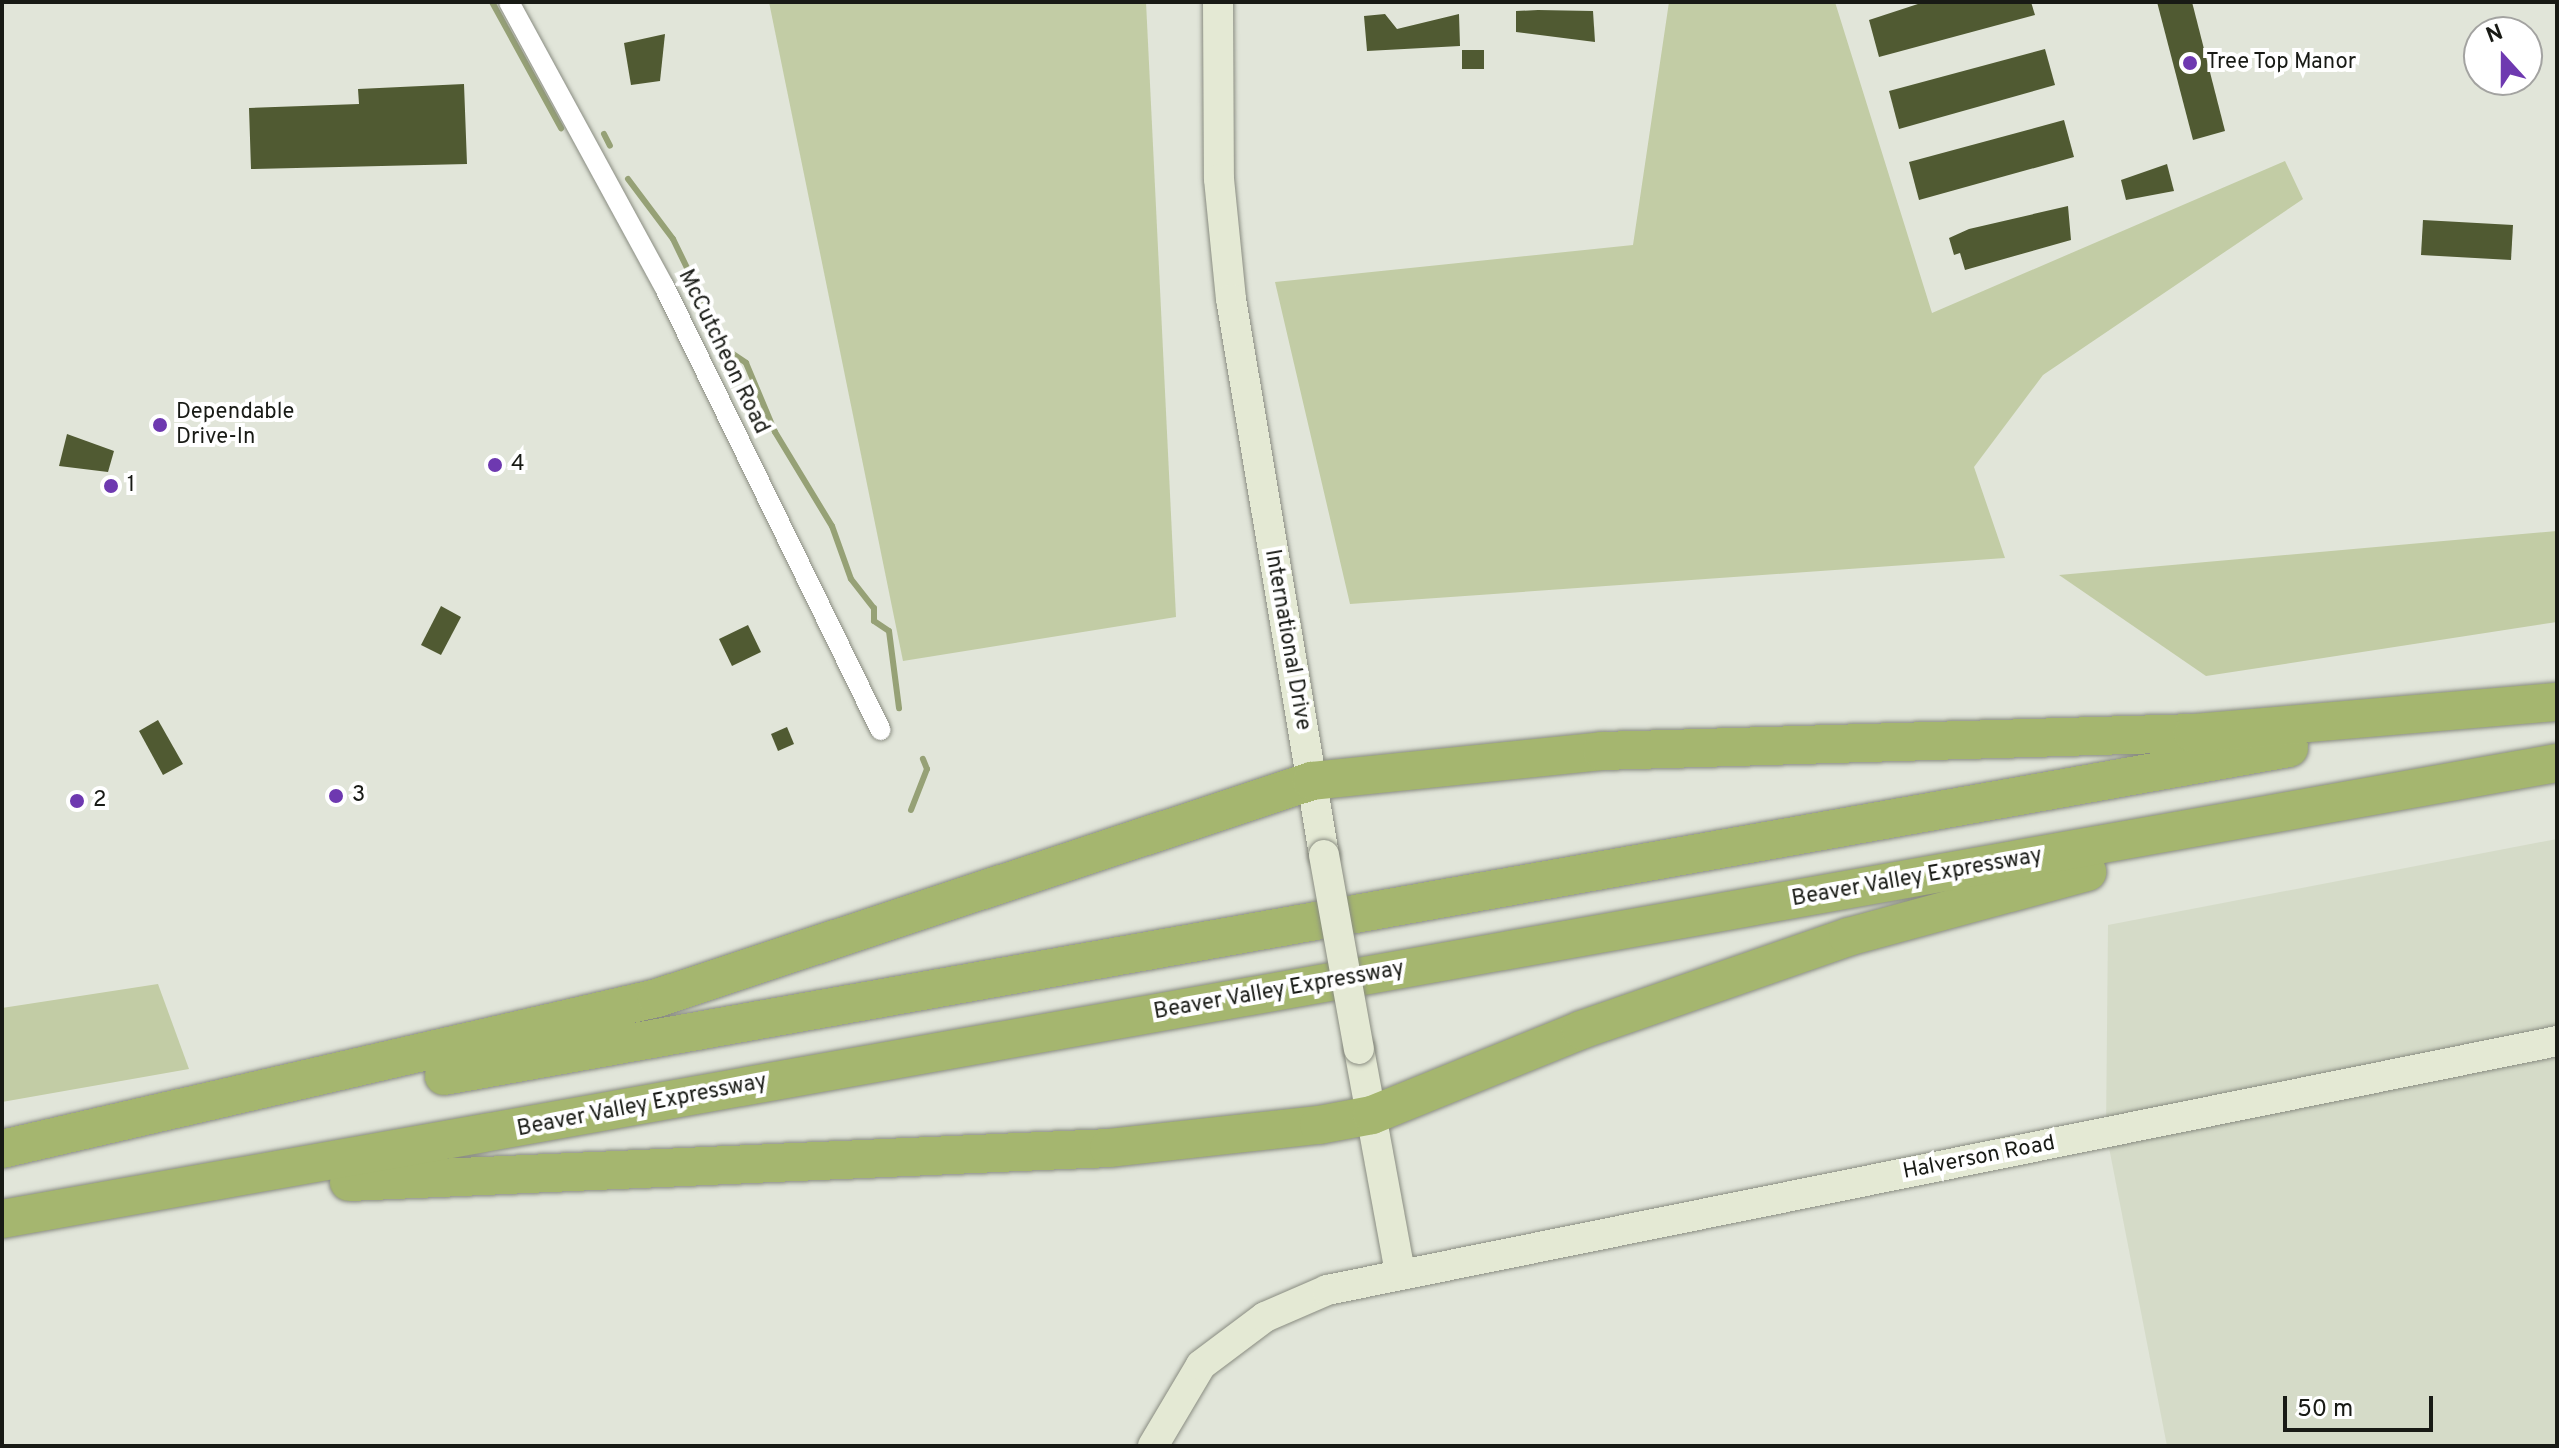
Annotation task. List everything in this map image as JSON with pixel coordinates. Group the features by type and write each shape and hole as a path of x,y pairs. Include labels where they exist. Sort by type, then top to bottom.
{"highway":[{"path":"2,1152 657,998 1312,781 1602,751 2193,733 2557,704"},
{"path":"2,1152 2254,753 2557,704"},
{"name":"Beaver Valley Expressway","path":"2,1219 2557,763"},
{"path":"147,1193 262,1191 447,1173 1109,1148 1372,1115 1581,1030 1894,922 2039,883 2557,770"}],"street":[{"name":"McCutcheon Road","path":"509,2 664,286 881,730"},
{"name":"International Drive","path":"1218,2 1223,234 1324,855 1400,1273"},
{"name":"Halverson Road","path":"1153,1446 1201,1365 1245,1329 1327,1290 2557,1041"}],"shaded area":[{"path":"2557,839 2557,1446 2167,1446 2106,1132 2108,925"}],"green space":[{"path":"769,2 1146,2 1176,617 903,661"},
{"path":"1669,2 1835,2 1932,313 2285,161 2303,199 2043,375 1974,467 2005,558 1350,604 1275,282 1633,245"},
{"path":"2557,531 2557,622 2206,676 2059,575"},
{"path":"158,984 189,1069 2,1102 2,1008"}],"building":[{"path":"1924,2 2031,2 2035,15 1879,57 1869,20"},
{"name":"Tree Top Manor","path":"2157,2 2192,2 2225,131 2193,140"},
{"path":"1516,11 1593,11 1595,42 1516,32"},
{"path":"1385,14 1397,29 1459,14 1460,46 1367,51 1364,16"},
{"path":"665,34 660,81 631,85 624,43"},
{"path":"2045,49 2055,85 1899,129 1889,91"},
{"path":"1462,50 1484,50 1484,69 1462,69"},
{"path":"464,84 467,164 251,169 249,108 359,104 358,89"},
{"path":"2064,120 2074,157 1919,200 1909,162"},
{"path":"2167,164 2174,191 2126,200 2121,180"},
{"path":"2068,206 2071,240 1965,270 1960,253 1954,255 1949,238 1969,229"},
{"path":"2423,220 2513,225 2511,260 2421,255"},
{"path":"67,434 114,451 108,472 59,466"},
{"path":"441,606 461,617 441,655 421,645"},
{"path":"748,625 761,652 732,666 719,639"},
{"path":"158,720 183,764 163,775 139,731"},
{"path":"787,727 794,744 778,751 771,734"}],"waterway":[{"path":"492,2 561,128"},
{"path":"604,134 610,146"},
{"path":"628,179 673,239 727,350 746,363 775,432 832,526 851,579 874,608 874,621 889,631 899,708"},
{"path":"911,810 927,769 923,759"}],"place":[{"name":"Tree Top Manor","path":"2190,63"},
{"name":"Dependable Drive-In","path":"160,425"},
{"name":"4","path":"495,465"},
{"name":"1","path":"111,486"},
{"name":"3","path":"336,796"},
{"name":"2","path":"77,801"}]}
